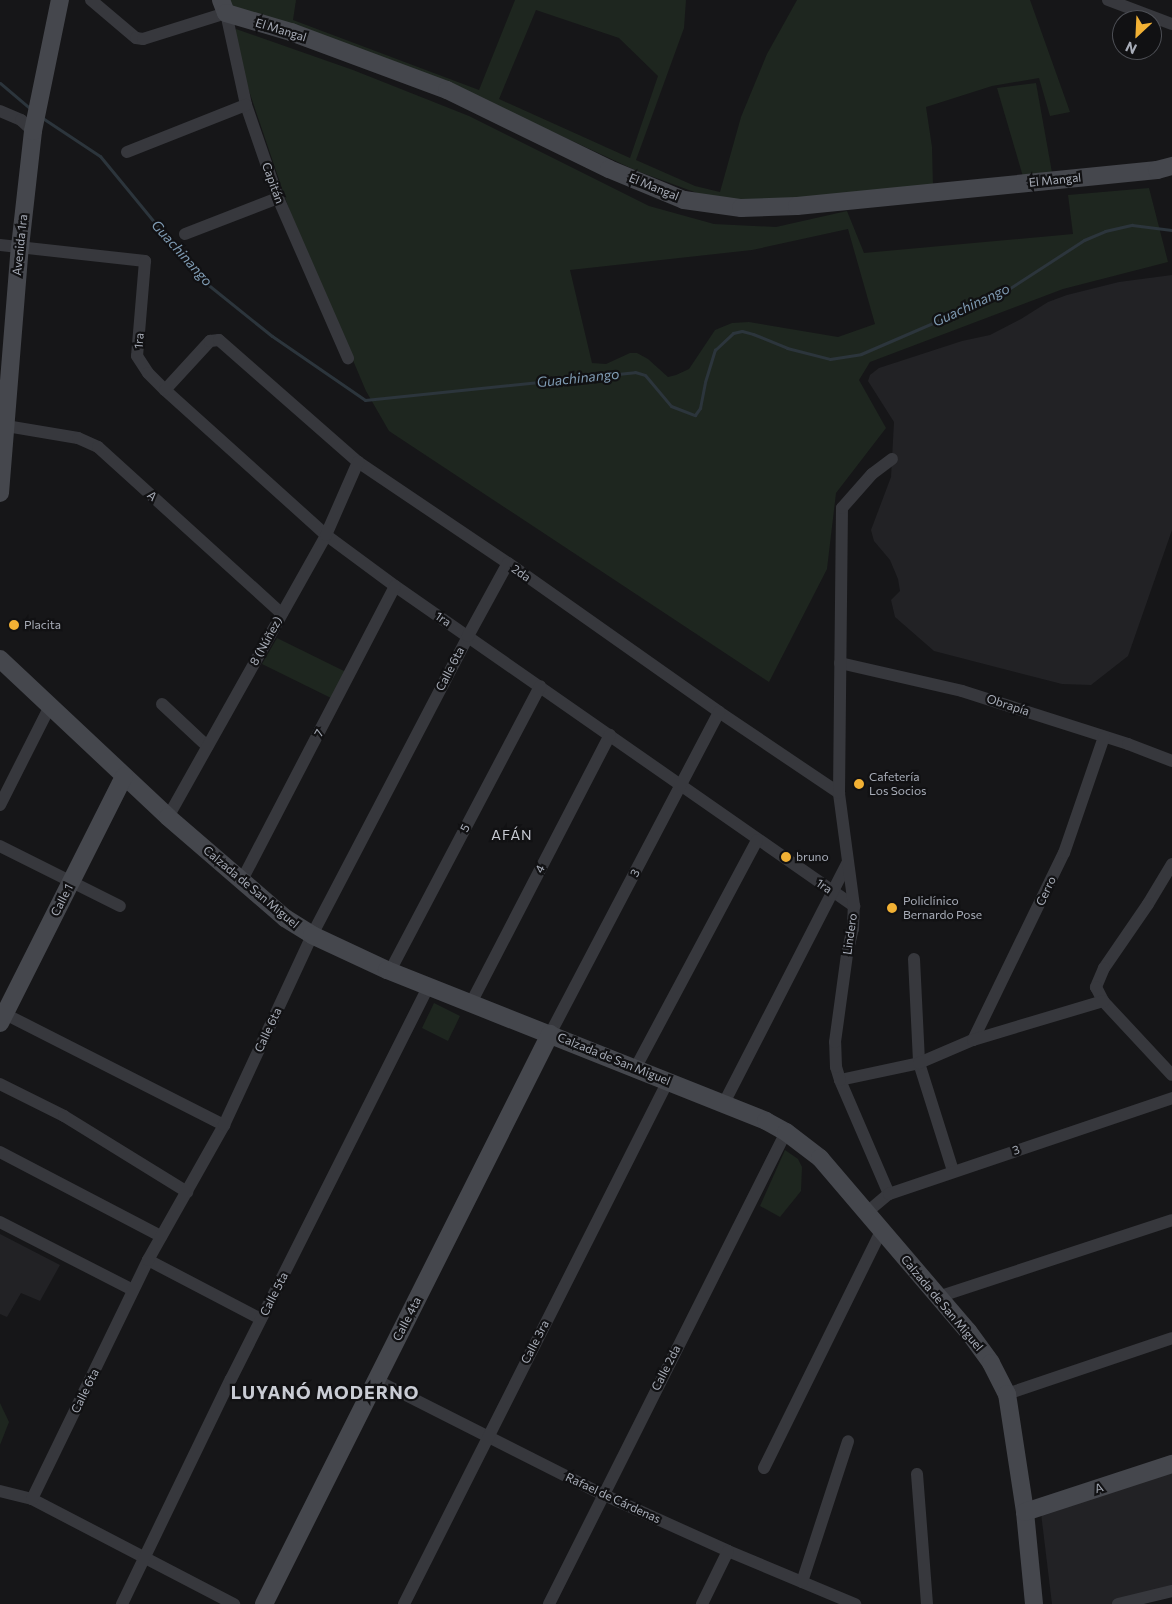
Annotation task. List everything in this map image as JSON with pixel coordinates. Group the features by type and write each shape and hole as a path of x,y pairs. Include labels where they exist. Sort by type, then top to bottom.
{"main road":[{"name":"Avenida 1ra","path":"0,493 2,425 33,126 60,0"},
{"name":"El Mangal","path":"224,7 439,87 610,169 684,200 741,208 797,206 1156,170 1172,166"},
{"name":"Calzada de San Miguel","path":"0,659 168,817 285,918 312,935 390,971 724,1103 786,1132 820,1158 968,1331 991,1363 1007,1394 1025,1512 1034,1604"},
{"name":"Calle 1","path":"2,1018 124,776"},
{"name":"Calle 4ta","path":"264,1604 550,1034"},
{"name":"A","path":"1025,1512 1172,1464"}],"street":[{"path":"91,0 136,38 143,39 224,7"},
{"path":"1108,0 1172,24"},
{"name":"Capitán","path":"224,7 246,105 278,198 348,358"},
{"path":"127,152 246,105"},
{"path":"0,110 33,126"},
{"path":"184,234 278,198"},
{"path":"0,245 20,247"},
{"name":"1ra","path":"20,247 145,261 137,356 148,373 165,390 326,535 395,586 854,906"},
{"name":"2da","path":"165,390 210,341 218,340 358,462 839,793"},
{"name":"A","path":"2,425 78,438 98,447 282,614"},
{"name":"Lindero","path":"888,1194 840,1080 836,1067 835,1042 853,929 854,906 839,793 842,508 872,474 892,459"},
{"name":"8 (Núñez)","path":"168,817 326,535 358,462"},
{"name":"Calle 6ta","path":"32,1499 148,1260 224,1125 312,935 468,636 508,564"},
{"name":"7","path":"242,880 395,586"},
{"name":"Obrapía","path":"840,663 962,690 1172,761"},
{"name":"5","path":"390,971 540,686"},
{"path":"162,704 207,746"},
{"path":"0,805 50,706"},
{"name":"3","path":"550,1034 719,712"},
{"name":"4","path":"471,1003 610,735"},
{"name":"Cerro","path":"974,1040 1064,853 1104,737"},
{"path":"636,1067 757,840"},
{"path":"0,846 120,906"},
{"path":"724,1103 847,864"},
{"path":"1172,864 1148,904 1104,968 1096,987 1103,1001 1172,1075"},
{"path":"914,959 919,1063 953,1170"},
{"name":"Calle 5ta","path":"122,1604 261,1318 429,986"},
{"path":"840,1080 919,1063 974,1040 1103,1001"},
{"path":"2,1018 224,1125"},
{"name":"Calle 3ra","path":"404,1604 668,1080"},
{"path":"0,1084 64,1116 187,1192"},
{"name":"3","path":"866,1213 888,1194 953,1170 1172,1098"},
{"name":"Calle 2da","path":"549,1604 602,1494 786,1132"},
{"path":"0,1152 161,1236"},
{"path":"938,1296 1172,1220"},
{"path":"0,1222 134,1290"},
{"path":"764,1468 881,1231"},
{"path":"148,1260 261,1318"},
{"path":"1007,1394 1172,1338"},
{"name":"Rafael de Cárdenas","path":"376,1380 602,1494 728,1551 855,1604"},
{"path":"802,1582 848,1441"},
{"path":"917,1474 927,1604"},
{"path":"0,1491 32,1499 234,1604"},
{"path":"702,1604 728,1551"},
{"path":"1118,1604 1172,1591"}],"shaded area":[{"path":"229,0 296,0 293,20 479,90 515,0 686,0 684,28 636,160 695,186 720,192 741,117 767,54 797,0 1030,0 1070,112 1050,116 1039,78 992,86 926,107 932,147 933,186 795,206 716,200 637,171 445,82 231,8","holes":["536,10 619,38 658,76 630,158 499,99"]},
{"path":"236,29 353,70 469,116 649,206 714,224 776,227 847,211 864,253 1073,234 1068,195 1149,188 1168,262 1063,289 870,362 859,380 886,428 836,493 827,569 769,682 389,431 366,391 290,212 246,82 234,34","holes":["848,229 875,324 838,337 749,322 732,323 715,330 689,369 668,377 648,359 637,353 630,353 606,364 592,363 570,270 752,250"]},
{"path":"1036,83 1053,178 1024,180 997,88"},
{"path":"1172,275 1172,530 1128,656 1091,685 1062,684 934,651 895,617 891,600 900,591 898,579 890,560 874,541 871,530 891,477 894,422 868,381 870,375 879,368 962,341 990,335 1048,302 1067,295 1119,282"},
{"path":"277,638 346,672 333,699 262,664"},
{"path":"434,1003 460,1016 448,1041 422,1028"},
{"path":"785,1150 798,1159 802,1167 801,1191 780,1217 760,1206"},
{"path":"0,1234 60,1265 40,1301 21,1293 7,1317 0,1314"},
{"path":"0,1403 9,1422 0,1445"},
{"path":"1172,1470 1172,1594 1119,1604 1052,1604 1041,1513"}],"waterway":[{"name":"Guachinango","path":"0,83 32,110"},
{"name":"Guachinango","path":"41,117 100,156 201,279 272,336 365,400 635,372 645,375 671,406 695,415 700,408 705,382 715,350 733,333 742,331 787,348 830,359 861,354 1004,292 1084,240 1105,231 1132,225 1172,230"}],"place":[{"name":"Placita","path":"14,625"},
{"name":"Cafetería Los Socios","path":"859,784"},
{"name":"bruno","path":"786,857"},
{"name":"Policlínico Bernardo Pose","path":"892,908"}],"district":[{"name":"AFÁN","path":"512,835"},
{"name":"LUYANÓ MODERNO","path":"325,1392"}]}
